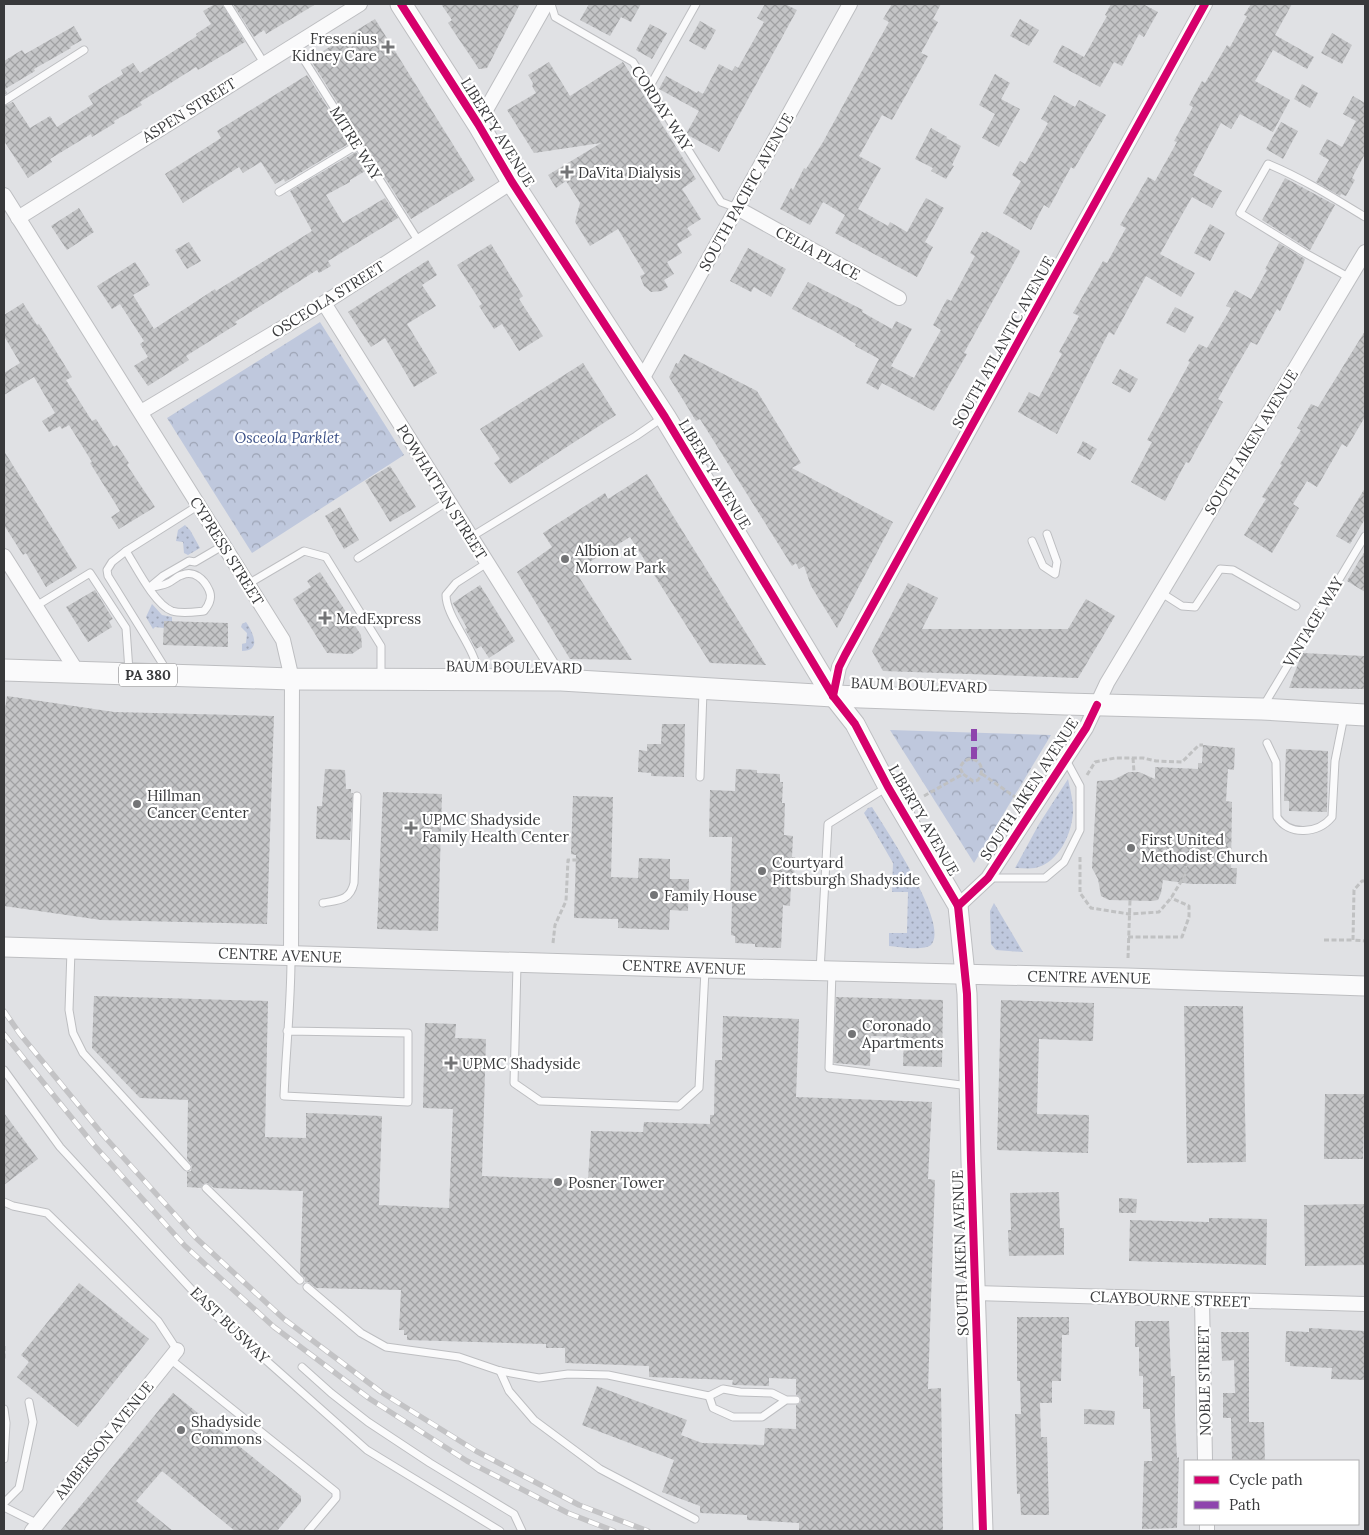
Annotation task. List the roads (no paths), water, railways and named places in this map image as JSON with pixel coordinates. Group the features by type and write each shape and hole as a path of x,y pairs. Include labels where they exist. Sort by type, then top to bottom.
{"main road":[{"name":"LIBERTY AVENUE","path":"401,4 478,124 512,182 664,417 833,696 855,724 888,787 958,906 966,974"},
{"name":"BAUM BOULEVARD","path":"4,670 292,679 561,680 833,696 1262,709 1355,714"},
{"name":"CENTRE AVENUE","path":"11,947 1365,986"},
{"name":"SOUTH AIKEN AVENUE","path":"966,974 983,1531"}],"street":[{"name":"ASPEN STREET","path":"18,218 360,4"},
{"path":"478,124 546,4"},
{"name":"SOUTH PACIFIC AVENUE","path":"641,381 850,4"},
{"name":"SOUTH ATLANTIC AVENUE","path":"833,696 839,667 845,655 1206,4"},
{"name":"OSCEOLA STREET","path":"141,412 324,304 512,182"},
{"name":"CYPRESS STREET","path":"4,195 283,640 292,679 291,955"},
{"name":"CELIA PLACE","path":"737,208 899,298"},
{"name":"SOUTH AIKEN AVENUE","path":"958,906 988,878 1086,728 1107,683 1160,592 1365,252"},
{"name":"POWHATTAN STREET","path":"324,304 561,680"},
{"path":"4,556 78,673"},
{"name":"CLAYBOURNE STREET","path":"975,1293 1365,1304"},
{"name":"NOBLE STREET","path":"1202,1300 1205,1460"},
{"name":"AMBERSON AVENUE","path":"35,1528 173,1354"}],"lane":[{"path":"227,4 264,63"},
{"name":"CORDAY WAY","path":"551,4 555,17 633,62 650,86 721,202 737,208"},
{"path":"650,86 696,4"},
{"name":"MITRE WAY","path":"294,44 419,242"},
{"path":"4,101 84,50"},
{"path":"279,192 358,145"},
{"path":"1350,278 1240,213 1268,164 1298,178 1365,217"},
{"path":"471,536 664,417"},
{"path":"358,558 448,501"},
{"path":"170,676 108,576 107,570 112,562 126,551 199,505"},
{"path":"1032,541 1043,566 1055,574 1057,562 1047,534"},
{"name":"VINTAGE WAY","path":"1262,709 1365,536"},
{"path":"149,588 189,561 195,562 224,545"},
{"path":"126,551 149,588 162,606 174,612 204,611 210,600 210,591 204,582 198,576 190,573 181,575 166,584 149,588"},
{"path":"248,584 304,551 326,557 381,646 382,680"},
{"path":"479,680 476,661 446,604 446,595 456,583 487,563"},
{"path":"1160,592 1182,606 1195,608 1220,569 1225,568 1233,570 1296,606"},
{"path":"36,606 90,573 126,628 130,674"},
{"path":"700,777 703,688"},
{"path":"1267,743 1276,762 1277,817 1282,825 1290,828 1302,831 1316,828 1327,823 1332,817 1335,761 1355,714"},
{"path":"988,878 1045,878 1064,862 1080,830 1080,786 1065,759"},
{"path":"888,787 828,824 826,971 828,1068 970,1086"},
{"path":"323,903 344,898 352,892 354,884 357,796"},
{"path":"71,949 69,1010 73,1033 83,1053 187,1167"},
{"path":"287,1031 408,1033 408,1102 284,1096 287,1031 291,998 291,955"},
{"path":"517,962 514,1083 540,1101 679,1106 699,1088 705,968"},
{"name":"EAST BUSWAY","path":"4,1070 60,1147 215,1314 367,1450 500,1531"},
{"path":"206,1188 300,1280"},
{"path":"4,1202 13,1206 47,1213 158,1320 173,1354 336,1492 336,1498 308,1531"},
{"path":"307,1287 361,1333 386,1347 459,1357 500,1372 539,1378 568,1374 608,1375 709,1396 723,1389 740,1392 772,1393 786,1400 796,1400"},
{"path":"302,1366 331,1393 368,1422 430,1463 514,1514 522,1531"},
{"path":"500,1372 509,1391 534,1420 600,1468 695,1519"},
{"path":"709,1396 713,1408 733,1417 762,1417 786,1400"},
{"path":"4,1503 19,1488 33,1422 29,1402"},
{"path":"4,1409 6,1423 4,1459"},
{"path":"4,1507 35,1528"}],"railway":[{"path":"4,1011 20,1034 103,1135 196,1238 284,1319 381,1392 476,1451 579,1505 648,1531"},
{"path":"4,1034 93,1144 185,1246 274,1327 370,1399 467,1461 568,1513 614,1531"}],"place":[{"name":"Fresenius Kidney Care","path":"388,47"},
{"name":"DaVita Dialysis","path":"567,172"},
{"name":"Albion at Morrow Park","path":"565,559"},
{"name":"MedExpress","path":"325,618"},
{"name":"Hillman Cancer Center","path":"137,804"},
{"name":"UPMC Shadyside Family Health Center","path":"411,828"},
{"name":"First United Methodist Church","path":"1131,848"},
{"name":"Courtyard Pittsburgh Shadyside","path":"762,871"},
{"name":"Family House","path":"654,895"},
{"name":"Coronado Apartments","path":"852,1034"},
{"name":"UPMC Shadyside","path":"451,1063"},
{"name":"Posner Tower","path":"558,1182"},
{"name":"Shadyside Commons","path":"181,1430"}],"park label":[{"name":"Osceola Parklet","path":"287,437"}]}
